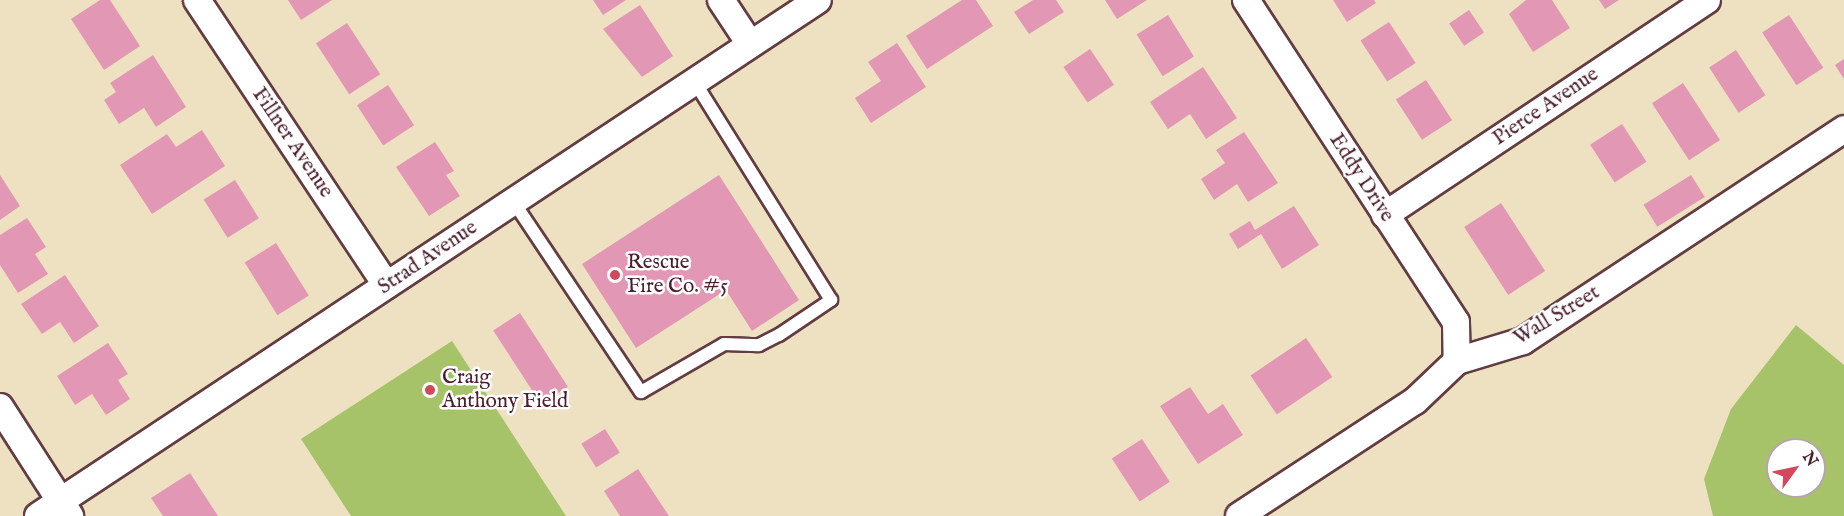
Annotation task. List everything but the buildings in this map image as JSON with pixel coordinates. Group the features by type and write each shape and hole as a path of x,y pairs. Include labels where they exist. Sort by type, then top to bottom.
{"street":[{"name":"Fillner Avenue","path":"197,0 386,285"},
{"path":"721,0 750,44"},
{"name":"Strad Avenue","path":"38,516 65,508 386,285 818,0"},
{"name":"Eddy Drive","path":"1246,0 1456,322 1457,361"},
{"name":"Pierce Avenue","path":"1385,215 1707,0"},
{"name":"Wall Street","path":"1239,516 1415,401 1457,361 1523,341 1844,129"},
{"path":"0,406 65,508"}],"lane":[{"path":"513,201 641,392 724,344 759,345 779,335 831,300 694,81"}],"green space":[{"path":"1796,325 1844,365 1844,516 1713,516 1704,479 1731,409"},
{"name":"Craig Anthony Field","path":"452,341 566,516 351,516 301,439"}],"place":[{"name":"Rescue Fire Co. #5","path":"615,275"},
{"name":"Craig Anthony Field","path":"430,390"}]}
